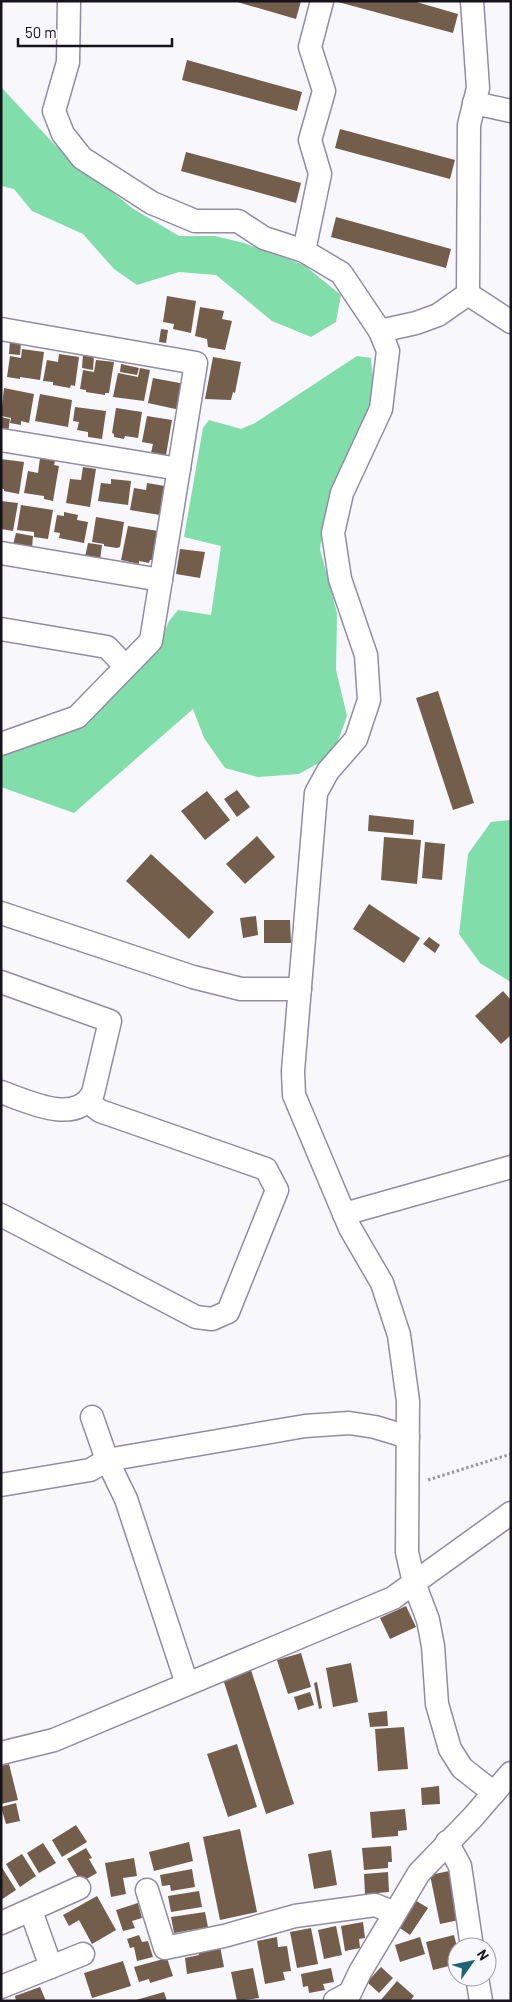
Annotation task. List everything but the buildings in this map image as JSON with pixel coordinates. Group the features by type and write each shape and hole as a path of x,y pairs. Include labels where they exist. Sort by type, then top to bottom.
{"street":[{"path":"69,1 68,62 54,110 63,134 82,158 152,203 195,221 238,221 264,238 304,251 341,273 366,307 380,331 388,351 381,409 342,493 333,534 340,579 366,655 369,700 356,739 328,771 316,792 293,1071 294,1095 350,1228 382,1283 399,1335 408,1401 407,1552 414,1583 428,1620 434,1646 436,1704 450,1749 462,1768 505,1782 418,1873 360,1972 349,1998"},
{"path":"304,251 320,174 310,140 324,91 310,47 322,1"},
{"path":"468,294 469,125 478,88 472,1"},
{"path":"474,103 511,111"},
{"path":"380,331 416,323 438,315 468,294"},
{"path":"468,294 511,322"},
{"path":"1,329 196,363 151,641 77,717 1,744"},
{"path":"1,440 179,469"},
{"path":"1,553 161,580"},
{"path":"1,629 107,647 126,666"},
{"path":"1,913 193,977 241,989 300,989"},
{"path":"1,982 110,1020 93,1093 88,1102 71,1110 46,1108 1,1092"},
{"path":"1,1215 196,1317 212,1319 228,1312 276,1190 266,1169 100,1111 88,1102"},
{"path":"344,1214 511,1167"},
{"path":"92,1417 107,1460 126,1499 187,1684"},
{"path":"1,1485 90,1470 107,1460 305,1426 349,1423 374,1426 408,1437"},
{"path":"1,1753 54,1740 393,1598 511,1513"},
{"path":"447,1842 460,1866 471,1937"},
{"path":"1,1923 79,1888"},
{"path":"147,1890 165,1948 224,1936 296,1916 375,1905 395,1913"},
{"path":"31,1911 51,1967"},
{"path":"1,1987 83,1954"},
{"path":"479,1987 481,2001"}],"path":[{"path":"422,1481 511,1454"}],"green space":[{"path":"1,87 55,145 132,208 179,236 215,236 244,243 304,265 341,295 336,322 311,337 272,321 216,275 179,272 137,285 114,269 83,234 32,211 14,189 1,186"},
{"path":"357,356 371,358 374,390 359,438 325,516 320,549 337,613 336,670 347,716 333,755 299,774 258,777 225,768 204,738 193,709 74,813 1,787 1,746 76,720 159,645 169,621 178,610 211,615 221,546 184,537 203,428 209,420 241,429 255,423"},
{"path":"511,820 511,982 480,963 459,934 468,854 491,822"}]}
